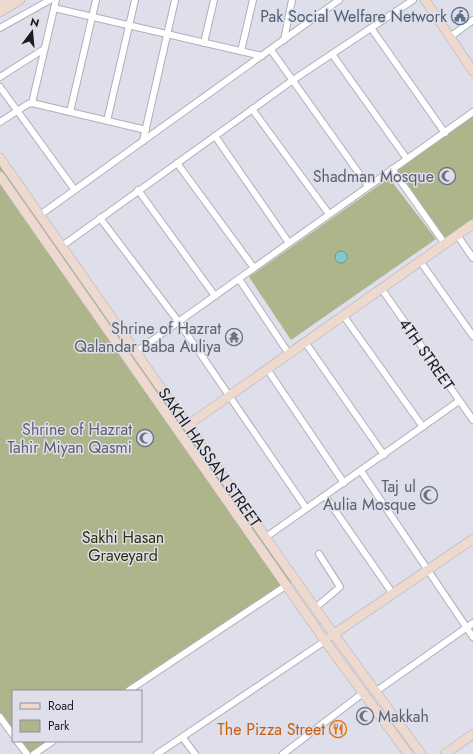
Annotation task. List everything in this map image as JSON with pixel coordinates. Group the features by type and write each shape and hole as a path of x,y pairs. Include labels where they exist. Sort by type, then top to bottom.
{"street":[{"path":"0,4 7,0"},
{"path":"0,12 20,0"},
{"path":"0,28 50,0"},
{"path":"32,103 56,0"},
{"path":"70,112 96,0"},
{"path":"107,121 134,0"},
{"path":"143,141 175,0"},
{"path":"204,43 214,0"},
{"path":"241,51 253,0"},
{"path":"284,40 292,0"},
{"path":"40,215 74,189 339,0"},
{"path":"62,246 292,80 413,0"},
{"path":"425,0 473,71"},
{"path":"54,8 262,56"},
{"path":"450,36 473,20"},
{"path":"371,28 445,132"},
{"path":"0,77 44,50"},
{"path":"270,50 368,186"},
{"path":"332,54 407,159"},
{"path":"0,87 74,189"},
{"path":"0,122 16,111 32,103 146,130"},
{"path":"252,110 329,214"},
{"path":"136,352 473,112"},
{"path":"215,136 289,243"},
{"name":"SAKHI HASSAN STREET","path":"0,158 315,608 421,754"},
{"path":"177,163 254,268"},
{"path":"392,169 445,244"},
{"name":"SAKHI HASSAN STREET","path":"0,176 325,641 408,754"},
{"path":"138,190 215,296"},
{"path":"100,218 178,321 230,394 306,508"},
{"path":"188,425 473,224"},
{"path":"457,235 473,258"},
{"path":"420,261 473,336"},
{"path":"239,279 289,354"},
{"name":"4TH STREET","path":"382,288 473,420"},
{"path":"343,315 423,427"},
{"path":"305,342 384,455"},
{"path":"267,369 344,483"},
{"path":"266,537 459,401"},
{"path":"361,471 473,636"},
{"path":"325,496 393,594"},
{"path":"157,754 183,738 473,539"},
{"path":"315,608 340,587 319,554"},
{"path":"130,690 287,585"},
{"path":"375,692 473,623"},
{"path":"283,754 364,693"},
{"path":"0,717 12,734"},
{"path":"445,754 473,734"},
{"path":"183,738 195,754"},
{"path":"18,742 26,754"},
{"path":"34,754 52,742"}],"green space":[{"path":"473,111 473,224 445,244 392,169"},
{"name":"Sakhi Hasan Graveyard","path":"0,158 296,579 130,690 12,690 12,731 0,713"},
{"path":"389,178 436,239 291,340 249,277"},
{"path":"19,742 52,742 34,754 27,754"}],"water":[{"path":"339,251 343,251 347,257 343,263 339,263 335,259 335,255"}],"place":[{"name":"Pak Social Welfare Network","path":"460,16"},
{"name":"Shadman Mosque","path":"447,176"},
{"name":"Shrine of Hazrat Qalandar Baba Auliya","path":"234,337"},
{"name":"Shrine of Hazrat Tahir Miyan Qasmi","path":"145,438"},
{"name":"Taj ul Aulia Mosque","path":"429,495"},
{"name":"Makkah","path":"365,716"},
{"name":"The Pizza Street","path":"338,729"}]}
